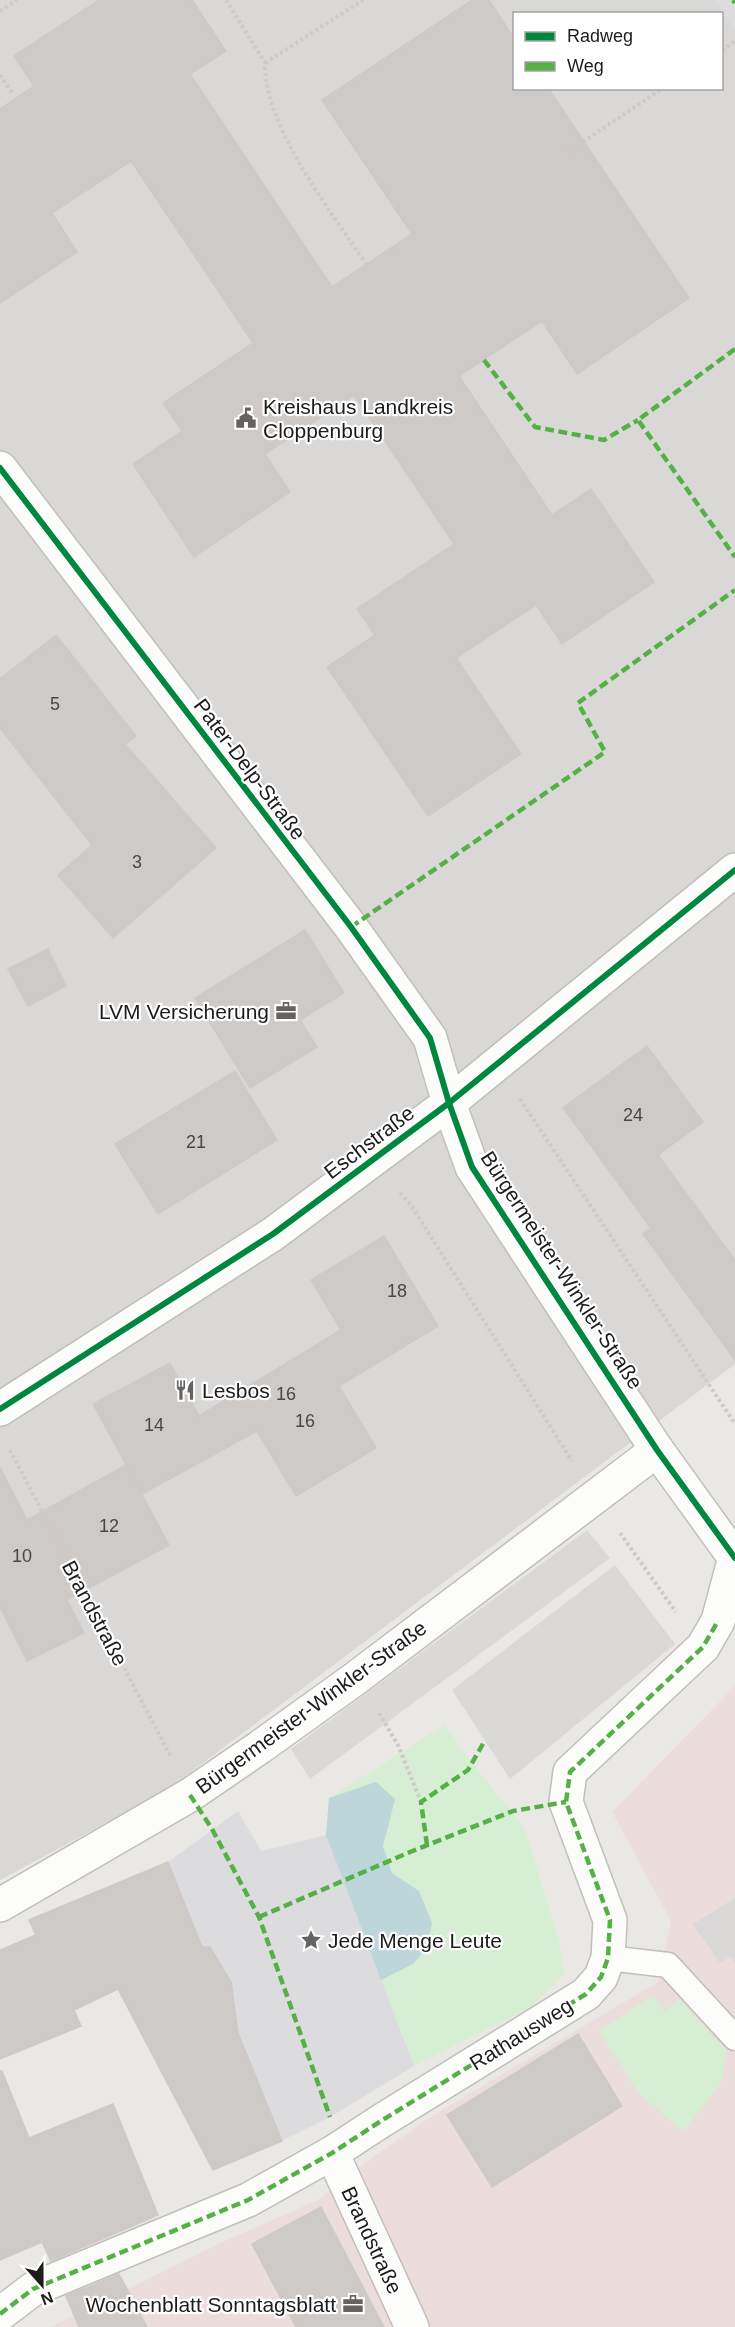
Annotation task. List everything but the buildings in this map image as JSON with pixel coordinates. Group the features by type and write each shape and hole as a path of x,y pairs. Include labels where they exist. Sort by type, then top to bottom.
{"street":[{"name":"Pater-Delp-Straße","path":"0,468 351,927 430,1038 449,1103"},
{"name":"Eschstraße","path":"0,1409 273,1234 449,1103 735,870"},
{"name":"Bürgermeister-Winkler-Straße","path":"0,1905 190,1795 356,1678 657,1450 472,1167 449,1103"},
{"path":"657,1450 735,1557"},
{"name":"Rathausweg","path":"0,2314 33,2289 248,2200 332,2153 586,1994 601,1977 608,1958 610,1920 566,1802 570,1772 703,1647 718,1621 735,1557"},
{"name":"Brandstraße","path":"332,2153 412,2327"}],"lane":[{"path":"608,1958 668,1965 735,2038"}],"path":[{"path":"0,11 17,0"},
{"path":"226,0 265,63 273,106 292,152 366,264"},
{"path":"265,63 363,0"},
{"path":"0,75 13,94"},
{"path":"568,152 660,90"},
{"path":"496,1064 735,1424"},
{"path":"372,1161 411,1205 595,1498 668,1602 703,1647"},
{"path":"356,1678 398,1745 421,1802"}],"shaded area":[{"path":"0,0 735,0 735,1364 167,1790 0,1880"},
{"path":"715,0 735,0 735,30"},
{"path":"0,962 151,1246 0,1327"},
{"path":"476,1357 554,1483 475,1543 396,1405"},
{"path":"587,1530 610,1558 310,1779 291,1749"},
{"path":"615,1565 675,1644 510,1779 452,1690"},
{"path":"3,1646 37,1709 89,1685 144,1792 0,1868 0,1647"},
{"path":"735,1686 735,2327 51,2327 222,2242 318,2200 369,2160 432,2116 658,1982 671,1921 612,1812"},
{"path":"238,1811 261,1851 326,1835 414,2066 330,2117 281,2141 258,2086 200,2082 235,2017 231,1982 210,1947 176,1946 148,1918 185,1902 168,1862"},
{"path":"735,1898 735,1963 731,1956 720,1963 693,1924"}],"green space":[{"path":"445,1725 525,1830 559,1941 564,1973 532,2007 414,2066 326,1835 329,1798"},
{"path":"653,1995 664,2012 679,1999 726,2050 721,2083 683,2132 638,2092 599,2031"}],"water":[{"path":"376,1782 395,1799 383,1846 392,1873 419,1891 432,1923 426,1949 413,1964 381,1980 326,1835 329,1798"}],"marked path":[{"path":"735,349 638,420 735,557"},
{"path":"484,360 535,427 604,440 638,420"},
{"path":"351,927 605,752 578,703 735,590"},
{"path":"0,2314 33,2289 248,2200 332,2153 586,1994 601,1977 608,1958 610,1920 566,1802 570,1772 703,1647 718,1621"},
{"path":"427,1845 421,1802 468,1770 484,1742"},
{"path":"190,1795 212,1829 259,1917 330,2117"},
{"path":"259,1917 410,1852 513,1811 566,1802"}],"cycle path":[{"path":"0,468 351,927 430,1038 449,1103 472,1167 657,1450 735,1558"},
{"path":"0,1409 273,1234 449,1103 735,870"}],"place":[{"name":"Kreishaus Landkreis Cloppenburg","path":"246,418"},
{"name":"LVM Versicherung","path":"286,1011"},
{"name":"Lesbos","path":"185,1390"},
{"name":"Jede Menge Leute","path":"311,1940"},
{"name":"Wochenblatt Sonntagsblatt","path":"353,2304"}]}
